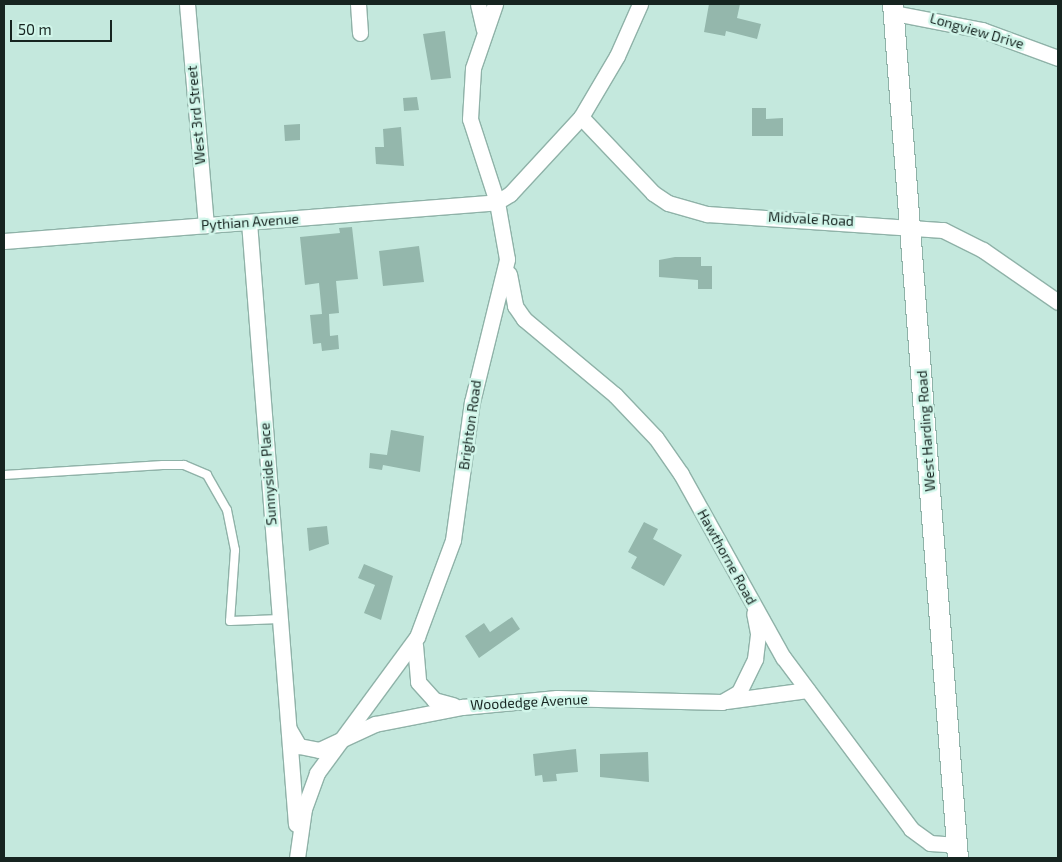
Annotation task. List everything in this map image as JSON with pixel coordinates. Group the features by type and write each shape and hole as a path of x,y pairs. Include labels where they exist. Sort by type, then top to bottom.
{"street":[{"name":"West 3rd Street","path":"187,4 206,225"},
{"path":"358,4 360,33"},
{"path":"478,4 484,28"},
{"name":"Brighton Road","path":"297,854 308,792 340,739 417,637 453,540 472,402 507,259 497,202 480,163 470,119 473,68 484,28 495,4"},
{"path":"497,202 510,194 581,117 609,71 640,4"},
{"name":"Longview Drive","path":"893,9 973,27 1058,58"},
{"name":"West Harding Road","path":"893,9 958,852"},
{"name":"Midvale Road","path":"581,117 653,193 686,210 910,226 958,236 1058,302"},
{"name":"Pythian Avenue","path":"4,241 497,202"},
{"name":"Sunnyside Place","path":"249,222 297,854"},
{"name":"Hawthorne Road","path":"507,259 515,306 615,394 656,438 807,690 911,829 930,843 958,852"},
{"path":"722,702 739,692 755,660 758,633 750,597"},
{"path":"417,637 413,660 418,682 434,700 462,707"},
{"name":"Woodedge Avenue","path":"340,739 402,716 462,707 557,698 722,702 807,690"},
{"name":"Sunnyside Place","path":"288,725 299,746 308,749 327,747 340,739"}],"lane":[{"path":"4,475 184,465 207,475 227,510 236,550 230,620 280,620"}],"building":[{"path":"709,4 740,4 737,18 761,24 757,39 726,31 725,36 704,32"},
{"path":"445,31 451,78 431,80 423,34"},
{"path":"417,97 419,110 404,111 403,98"},
{"path":"752,108 766,108 766,119 783,118 783,136 752,136"},
{"path":"300,124 300,140 285,141 284,125"},
{"path":"401,127 404,166 376,164 375,147 384,147 383,129"},
{"path":"352,227 358,279 336,281 339,313 329,314 330,336 338,335 339,349 322,351 321,343 313,344 310,315 322,314 319,283 305,285 300,237 340,233 339,228"},
{"path":"419,246 424,282 383,286 379,251"},
{"path":"675,257 701,257 701,266 712,266 712,289 698,289 698,280 659,277 659,260"},
{"path":"391,430 424,436 420,472 383,465 382,470 369,468 370,453 387,455"},
{"path":"644,522 658,529 653,539 682,555 664,586 631,568 637,557 628,552"},
{"path":"327,526 329,544 309,551 307,528"},
{"path":"364,564 393,576 381,620 364,613 375,585 358,578"},
{"path":"512,617 520,629 479,658 465,636 484,623 490,632"},
{"path":"576,749 578,772 556,774 557,781 543,782 542,775 535,776 533,754"},
{"path":"648,752 649,782 600,777 600,754"}]}
